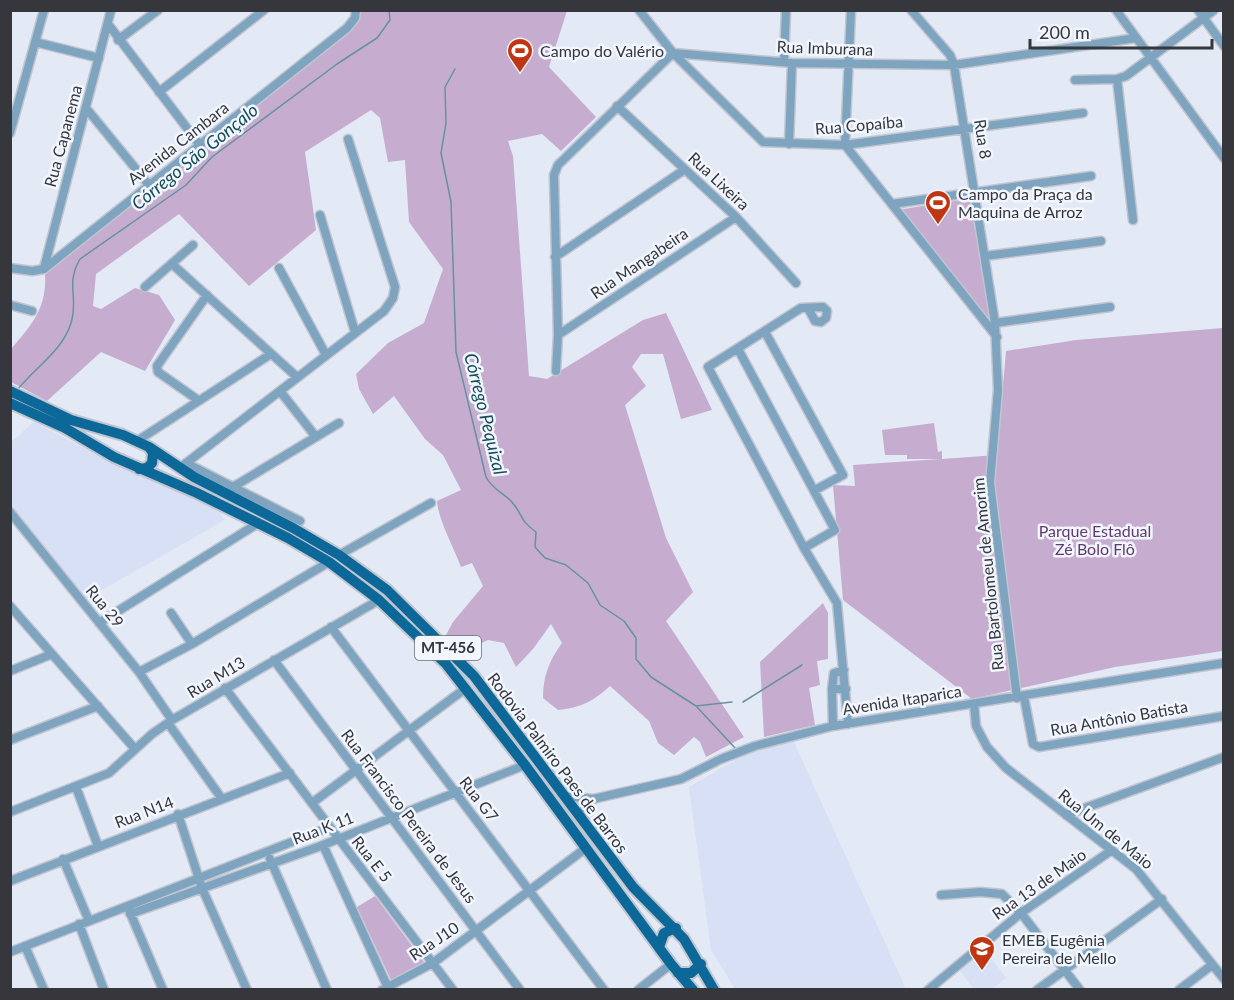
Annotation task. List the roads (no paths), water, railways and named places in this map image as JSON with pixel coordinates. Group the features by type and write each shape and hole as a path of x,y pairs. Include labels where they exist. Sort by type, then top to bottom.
{"main road":[{"name":"Rodovia Palmiro Paes de Barros","path":"14,398 71,420 123,435 149,447 183,465 223,493 293,528 339,555 387,590 474,676 633,887 676,928 701,964 714,990"},
{"name":"Rodovia Palmiro Paes de Barros","path":"14,398 114,457 197,493 329,562 416,632 466,688 674,969 693,990"},
{"path":"114,457 113,443 123,435"},
{"path":"138,468 147,468 152,463 153,453 149,447"},
{"path":"659,947 664,933 676,928"},
{"path":"674,969 691,973 701,964"}],"street":[{"path":"10,133 44,10"},
{"name":"Rua Capanema","path":"44,268 111,10"},
{"path":"118,40 158,10"},
{"name":"Rua Copaíba","path":"639,10 673,53 763,142 845,145 1083,113"},
{"path":"786,10 789,144"},
{"path":"851,10 845,145 997,337"},
{"name":"Rua 8","path":"911,10 950,55 954,65 966,128 997,337"},
{"path":"1116,10 1224,158"},
{"path":"1074,80 1117,79 1126,76 1201,14 1214,10"},
{"path":"159,92 263,11"},
{"name":"Avenida Cambara","path":"44,268 347,28 353,13"},
{"path":"1201,14 1224,46"},
{"path":"108,24 199,144"},
{"name":"Rua Imburana","path":"673,53 849,65 954,65 1136,38"},
{"path":"35,42 99,58"},
{"path":"556,371 558,335 555,175 558,165 673,53"},
{"path":"1117,79 1133,220"},
{"name":"Rua Lixeira","path":"617,106 736,217 796,283"},
{"path":"86,108 149,185"},
{"path":"300,521 183,465 384,311 393,298 396,287 348,139"},
{"path":"555,257 684,170"},
{"path":"892,204 1091,176"},
{"path":"320,215 356,332"},
{"name":"Rua Mangabeira","path":"558,335 736,217"},
{"path":"986,256 1101,241"},
{"path":"145,286 193,245"},
{"path":"172,264 297,377"},
{"path":"10,268 32,271 44,268"},
{"path":"279,268 326,355"},
{"path":"198,400 158,372 157,366 207,295"},
{"path":"10,305 32,311"},
{"path":"995,324 1110,307"},
{"path":"808,308 801,308 708,367 804,548 837,603 848,724"},
{"path":"765,332 843,475 815,490"},
{"name":"Rua Bartolomeu de Amorim","path":"997,337 997,410 990,483 1021,697"},
{"path":"738,349 835,530 804,548"},
{"path":"137,441 271,354"},
{"path":"280,391 316,437"},
{"path":"223,493 339,423"},
{"path":"339,555 431,503"},
{"name":"Rua 29","path":"10,512 139,672 222,799"},
{"path":"99,623 258,524"},
{"path":"139,672 192,644 329,562"},
{"name":"Rua M13","path":"10,812 109,773 170,721 378,600"},
{"path":"10,606 135,749"},
{"path":"171,613 192,644"},
{"name":"Rua G7","path":"331,627 454,792 531,889 604,990"},
{"path":"10,671 52,654"},
{"name":"Rua Francisco Pereira de Jesus","path":"274,660 520,990"},
{"path":"1221,663 1224,673"},
{"name":"Avenida Itaparica","path":"564,796 593,799 681,779 755,746 833,726 1221,663"},
{"path":"833,726 834,673 844,670"},
{"name":"Rua E 5","path":"225,688 453,990"},
{"path":"312,803 466,688"},
{"path":"832,689 846,689"},
{"name":"Rua Antônio Batista","path":"1021,697 1033,744 1039,747 1224,716"},
{"name":"Rua Um de Maio","path":"974,704 976,726 987,747 1006,768 1136,869 1224,979"},
{"path":"10,740 98,706"},
{"path":"1066,815 1224,757"},
{"name":"Rua K 11","path":"10,952 79,924 129,910 323,845 525,765"},
{"name":"Rua N14","path":"10,881 178,814 290,773"},
{"path":"76,787 98,846"},
{"path":"581,819 584,809 593,799"},
{"path":"178,814 201,884 247,990"},
{"name":"Rua K 11","path":"201,884 330,827"},
{"path":"323,845 386,989"},
{"name":"Rua J10","path":"386,989 433,963 586,848"},
{"name":"Rua 13 de Maio","path":"928,990 1021,914 1112,850"},
{"path":"267,853 327,990"},
{"path":"63,860 88,921"},
{"path":"941,895 980,892 1002,894 1021,914 1080,990"},
{"path":"1037,990 1162,899"},
{"path":"129,910 163,990"},
{"path":"79,924 104,990"},
{"path":"25,946 44,990"},
{"path":"1179,990 1212,965"},
{"path":"638,990 674,969"}],"waterway":[{"name":"Córrego São Gonçalo","path":"18,389 55,350 67,333 74,305 73,276 80,259 186,185 212,157 337,64 377,38 390,20 389,10"},
{"name":"Córrego Pequizal","path":"455,69 445,87 446,123 441,153 451,202 456,352 486,477 511,501 526,524 536,532 535,547 545,558 566,565 588,583 600,605 624,621 636,638 636,659 651,677 696,706 736,749"},
{"name":"Córrego Pequizal","path":"743,702 802,665"},
{"name":"Córrego Pequizal","path":"696,706 732,702"}],"place":[{"name":"Campo do Valério","path":"520,74"},
{"name":"Campo da Praça da Maquina de Arroz","path":"938,226"},
{"name":"EMEB Eugênia Pereira de Mello","path":"982,972"}],"park label":[{"name":"Parque Estadual Zé Bolo Flô","path":"1095,540"}]}
